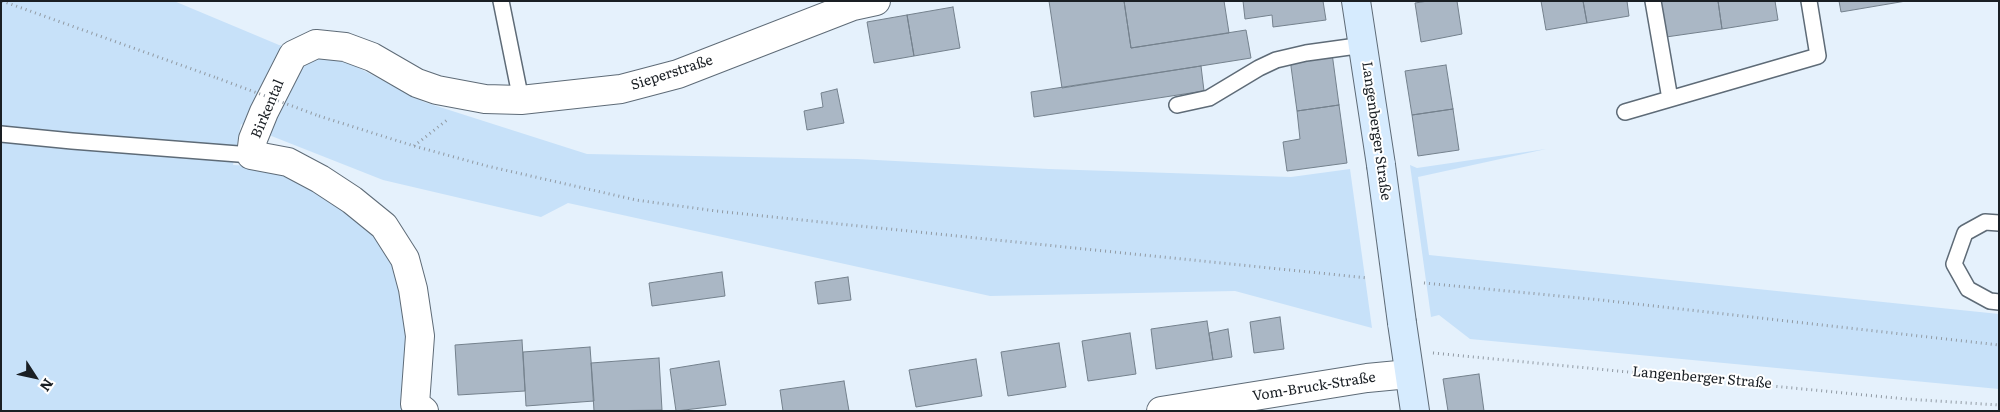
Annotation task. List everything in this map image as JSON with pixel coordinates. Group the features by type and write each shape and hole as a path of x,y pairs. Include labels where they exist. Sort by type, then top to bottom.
{"main road":[{"name":"Langenberger Straße","path":"1356,1 1364,44 1414,411"}],"street":[{"name":"Sieperstraße","path":"521,100 621,89 678,74 853,6 876,1"},
{"name":"Birkental","path":"251,155 253,139 264,112 293,55 316,44 345,47 372,58 417,83 437,90 485,99 521,100"},
{"path":"251,155 288,162 320,179 352,200 384,226 405,259 413,289 420,336 418,408"},
{"name":"Vom-Bruck-Straße","path":"1161,411 1367,378 1407,362"}],"lane":[{"path":"501,1 507,40 521,100"},
{"path":"1653,1 1670,99"},
{"path":"1625,112 1818,56 1809,1"},
{"path":"1178,105 1209,98 1276,60 1306,53 1364,44"},
{"name":"Birkental","path":"1,134 251,155"},
{"path":"1999,223 1985,222 1965,233 1954,264 1968,289 1990,301 1999,302"}],"path":[{"path":"2,1 320,116 414,146 486,166 636,200 821,222 1373,278"},
{"path":"1420,283 1621,302 1999,345"},
{"name":"Langenberger Straße","path":"1407,362 1999,405"}],"shaded area":[{"path":"1,1 174,1 279,45 332,54 424,102 587,154 857,159 1049,169 1291,177 1350,169 1372,328 1235,291 990,296 568,203 541,217 383,180 241,124 233,165 272,167 317,187 378,232 398,265 409,334 402,411 1,411"},
{"path":"1546,149 1418,177 1429,255 1999,314 1999,389 1470,339 1439,315 1431,317 1410,165 1417,168"}],"building":[{"path":"1049,1 1124,1 1131,48 1246,30 1251,58 1062,88"},
{"path":"1124,1 1224,1 1229,33 1131,48"},
{"path":"1243,1 1323,1 1326,20 1273,27 1272,15 1245,19"},
{"path":"1457,1 1462,34 1421,42 1415,3"},
{"path":"1541,1 1583,1 1587,23 1546,30"},
{"path":"1583,1 1627,1 1629,16 1587,23"},
{"path":"1661,1 1718,1 1722,29 1666,37"},
{"path":"1718,1 1775,1 1778,20 1722,29"},
{"path":"1839,1 1906,1 1841,12"},
{"path":"953,7 960,48 914,56 907,15"},
{"path":"907,15 914,56 874,63 867,22"},
{"path":"1332,53 1339,105 1297,111 1290,59"},
{"path":"1446,65 1453,109 1412,115 1405,71"},
{"path":"1201,66 1204,91 1034,117 1031,92"},
{"path":"837,89 844,123 807,130 804,111 823,107 821,93"},
{"path":"1339,105 1347,163 1287,171 1283,142 1300,139 1297,111"},
{"path":"1453,109 1459,150 1418,156 1412,115"},
{"path":"722,272 725,296 652,306 649,283"},
{"path":"848,277 851,300 818,304 815,282"},
{"path":"1280,317 1284,349 1254,353 1250,322"},
{"path":"1207,321 1213,360 1156,369 1151,329"},
{"path":"1228,329 1232,357 1213,360 1209,333"},
{"path":"1130,333 1136,374 1088,381 1082,341"},
{"path":"522,340 525,391 458,395 455,345"},
{"path":"1059,343 1066,387 1008,396 1001,352"},
{"path":"590,347 594,401 526,406 523,352"},
{"path":"659,358 662,410 594,411 591,363"},
{"path":"976,359 982,396 916,407 909,370"},
{"path":"719,361 726,405 676,411 670,369"},
{"path":"1479,374 1484,411 1448,411 1443,379"},
{"path":"844,381 849,411 783,411 780,390"}]}
